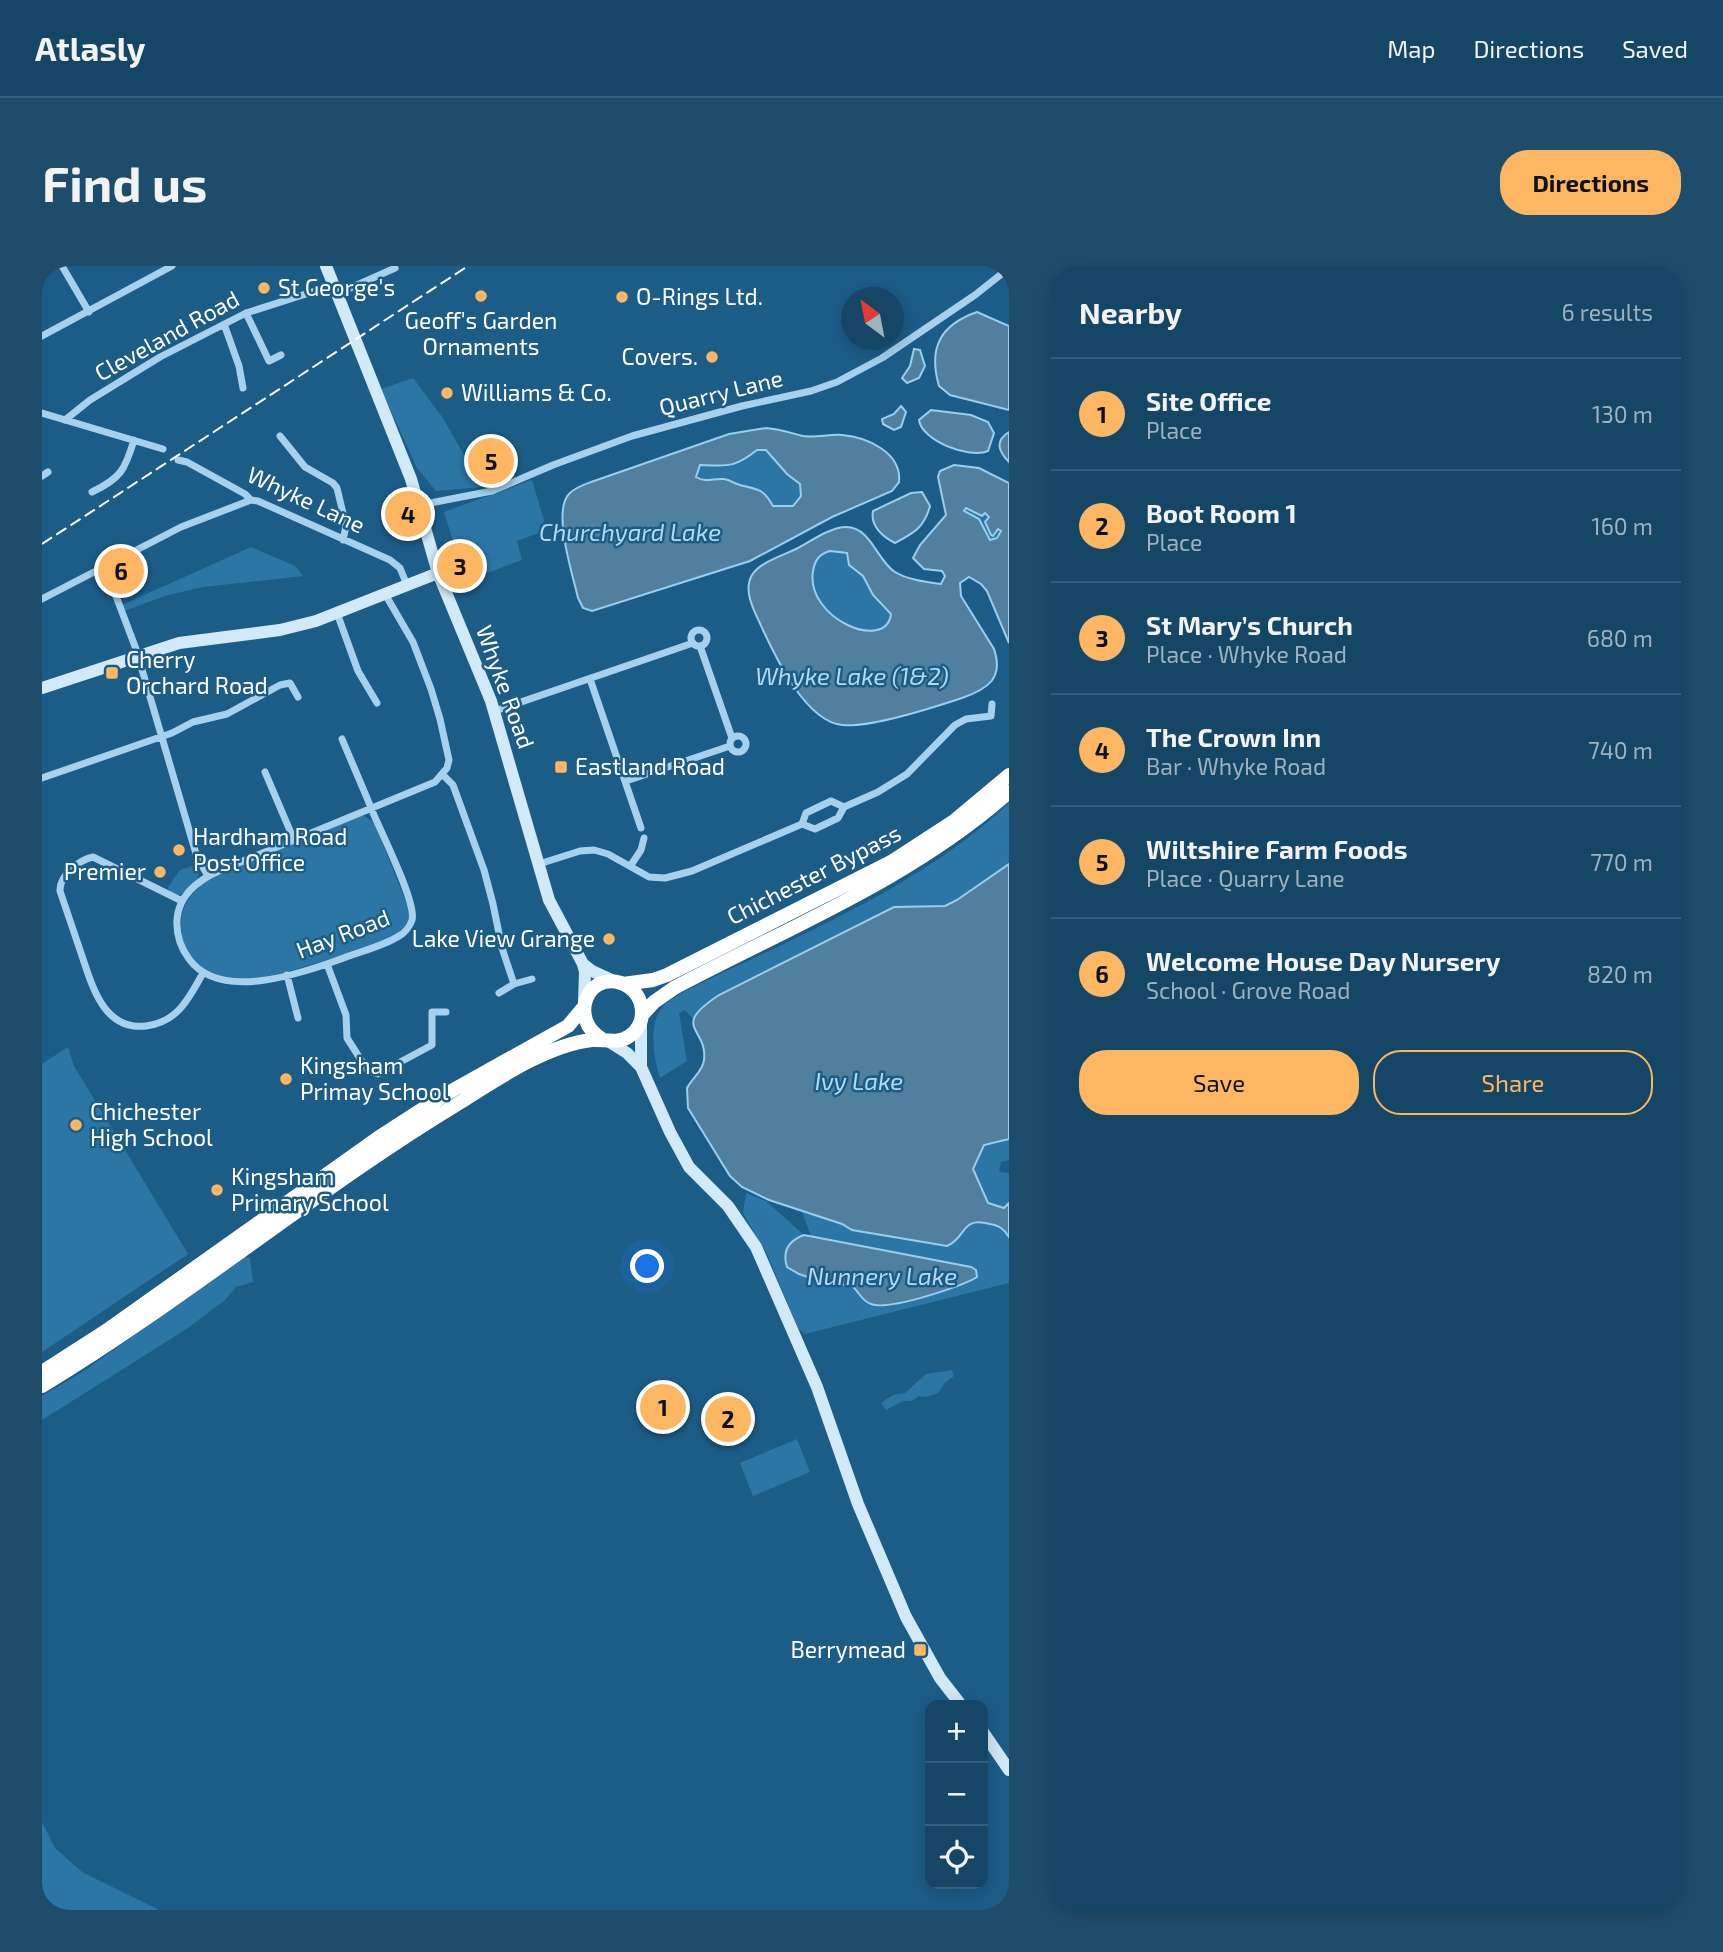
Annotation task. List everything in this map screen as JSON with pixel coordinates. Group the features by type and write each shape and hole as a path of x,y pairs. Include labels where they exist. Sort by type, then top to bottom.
{"highway":[{"name":"Chichester Bypass","path":"620,983 667,975 859,880 920,845 954,821 1009,775"},
{"name":"Chichester Bypass","path":"642,1018 654,1002 674,988 900,872 964,830 1009,792"},
{"path":"42,1372 106,1331 378,1138 446,1094 568,1026 593,989 600,985 620,983 638,995 642,1018 628,1038 573,1043 545,1055 422,1125 339,1180 109,1344 42,1386"},
{"path":"584,1006 587,1027 605,1040"}],"main road":[{"name":"Whyke Road","path":"326,266 402,454 438,573 495,711 549,900 583,964 584,1006"},
{"path":"42,688 179,643 280,630 337,613 438,573"},
{"path":"583,964 592,971 620,983"},
{"path":"640,1067 642,1018"},
{"path":"605,1040 627,1053 640,1067 674,1142 689,1167 728,1206 756,1247 817,1387 858,1504 906,1617 940,1678 957,1700"},
{"path":"988,1739 1009,1770"}],"street":[{"path":"62,266 89,312"},
{"path":"42,336 172,266"},
{"name":"Cleveland Road","path":"65,420 90,400 160,357 246,313 336,290 395,268 394,266"},
{"name":"Quarry Lane","path":"419,505 492,491 632,436 837,382 882,358 975,295 1009,268"},
{"path":"246,313 268,361 281,355"},
{"path":"224,324 239,366 243,388"},
{"path":"42,413 163,449"},
{"path":"280,436 305,467 337,488 346,526 343,540"},
{"path":"92,492 121,475 134,440"},
{"name":"Whyke Lane","path":"178,460 187,462 233,487 251,500 397,564 407,585"},
{"path":"42,600 181,527 251,500"},
{"path":"105,567 137,656 197,857 208,876"},
{"path":"182,901 99,858 86,859 63,877 60,891 95,995 111,1016 122,1023 139,1027 156,1025 172,1017 183,1007 203,974 184,953 178,940 177,918 182,901 194,886 208,876 435,782 443,775 449,760 431,689 413,642 385,594"},
{"path":"337,613 358,671 377,703"},
{"path":"495,711 697,645 731,742 626,781"},
{"path":"590,679 641,828"},
{"path":"42,778 161,737 193,722 227,715 280,685 290,683 298,696"},
{"path":"539,864 580,851 594,850 631,865 649,877 665,878 692,870 802,824 814,829 838,817 844,807 878,792 907,774 956,725 966,719 991,716 992,704"},
{"path":"342,739 371,808"},
{"path":"265,772 294,840"},
{"path":"443,775 453,785 484,870 502,948 514,984"},
{"path":"802,824 806,813 831,801 844,807"},
{"name":"Hay Road","path":"203,974 221,981 238,982 287,975 327,964 402,935 413,918 413,908 371,808"},
{"path":"631,865 641,850 644,838"},
{"path":"327,964 346,1015 347,1038 368,1071 378,1074 432,1045 428,1012 446,1012"},
{"name":"Hay Road","path":"287,975 298,1018"},
{"path":"499,993 514,984 532,979"}],"shaded area":[{"path":"413,378 443,418 482,487 436,491 417,468 381,389"},
{"path":"757,449 766,450 787,474 800,484 801,496 793,506 772,506 759,491 726,480 696,477 700,465 731,464"},
{"path":"532,480 547,530 517,541 522,560 450,587 440,564 458,557 444,512"},
{"path":"966,508 981,516 984,512 1002,532 997,538 990,540 979,519 964,510"},
{"path":"251,547 295,566 303,576 203,587 168,595 124,611 122,605"},
{"path":"836,550 847,553 852,568 863,576 868,588 891,614 882,627 874,631 853,627 832,615 817,598 812,583 816,561 824,553"},
{"path":"1009,803 1009,864 945,906 894,907 719,995 708,1002 693,1019 685,1010 679,1013 687,1061 660,1078 654,1052 655,1023 669,1001 896,886 936,861"},
{"path":"362,815 374,822 408,907 410,915 404,930 354,952 260,977 228,977 213,973 192,958 182,939 181,920 188,900 203,884 209,879"},
{"path":"195,865 199,869 198,879 184,893 178,895 169,891 168,887 180,870"},
{"name":"Chichester High School","path":"68,1047 74,1066 188,1254 42,1352 42,1064"},
{"path":"1009,1139 1009,1160 1001,1162 999,1172 1009,1173 1009,1203 1004,1208 988,1203 973,1169 984,1145"},
{"path":"746,1193 766,1201 804,1235 791,1242 791,1271 829,1284 852,1285 861,1296 874,1302 902,1302 934,1294 975,1279 976,1270 811,1236 802,1212 842,1224 852,1230 947,1246 958,1238 968,1225 980,1222 996,1226 1009,1237 1009,1283 805,1334 798,1328 767,1254 743,1213"},
{"path":"244,1257 250,1258 253,1282 236,1287 225,1300 185,1330 42,1420 42,1396 84,1371"},
{"path":"952,1370 954,1376 938,1393 903,1401 886,1410 881,1403 893,1395 905,1393 926,1374"},
{"path":"797,1439 810,1472 753,1496 740,1463"},
{"path":"42,1822 55,1848 82,1872 159,1910 42,1910"}],"water":[{"path":"977,312 1009,326 1009,410 950,395 939,386 935,360 940,340 954,324"},
{"path":"914,349 920,350 925,366 919,378 907,383 902,378 910,366"},
{"path":"901,406 906,412 901,427 894,430 883,424 882,419 894,414"},
{"path":"931,410 971,415 988,422 994,433 988,451 980,453 959,450 928,435 919,420"},
{"name":"Churchyard Lake","path":"766,428 813,437 851,436 871,443 889,454 895,462 899,482 892,491 832,517 750,561 592,611 583,608 572,575 563,529 564,503 569,494 584,485 729,434","holes":["757,450 766,450 787,474 800,484 801,496 793,506 773,506 760,491 726,480 696,477 700,465 731,465"]},
{"path":"1009,432 1009,462 1000,443"},
{"name":"Whyke Lake (1&2)","path":"954,465 979,468 1009,483 1009,643 987,591 969,577 960,583 961,596 994,649 997,659 995,675 992,681 979,691 919,711 854,725 829,721 816,713 805,701 776,657 751,603 749,582 752,575 773,559 828,532 846,527 862,532 889,567 900,575 941,584 945,576 942,571 924,569 913,558 920,545 946,515 938,477 940,471","holes":["966,508 982,516 985,513 989,517 985,522 991,535 998,529 1001,531 997,538 990,540 979,519 964,511","830,551 847,553 849,565 863,576 873,595 891,614 886,625 876,630 862,630 847,625 833,616 821,603 814,588 813,571 818,558"]},
{"path":"922,492 930,506 925,520 908,536 895,543 875,526 873,511 911,493"},
{"name":"Ivy Lake","path":"1009,864 1009,1139 984,1145 973,1169 988,1203 1004,1208 1009,1203 1009,1237 999,1227 980,1222 968,1225 958,1238 947,1246 852,1230 842,1224 769,1200 742,1187 730,1176 688,1108 687,1088 702,1068 704,1060 704,1049 694,1028 696,1014 719,995 894,907 945,906"},
{"name":"Nunnery Lake","path":"804,1235 971,1267 976,1270 977,1277 941,1292 908,1301 871,1304 851,1285 829,1284 787,1267 785,1256 788,1247"}],"railway":[{"path":"42,544 468,266"}],"place":[{"name":"St George's","path":"264,288"},
{"name":"Geoff's Garden Ornaments","path":"481,296"},
{"name":"O-Rings Ltd.","path":"622,297"},
{"name":"Covers.","path":"712,357"},
{"name":"Williams & Co.","path":"447,393"},
{"name":"Wiltshire Farm Foods","path":"491,461"},
{"name":"The Crown Inn","path":"408,514"},
{"name":"St Mary’s Church","path":"460,566"},
{"name":"Welcome House Day Nursery","path":"121,571"},
{"name":"Cherry Orchard Road","path":"112,673"},
{"name":"Eastland Road","path":"561,767"},
{"name":"Hardham Road Post Office","path":"179,850"},
{"name":"Premier","path":"160,872"},
{"name":"Lake View Grange","path":"609,939"},
{"name":"Kingsham Primay School","path":"286,1079"},
{"name":"Chichester High School","path":"76,1125"},
{"name":"Kingsham Primary School","path":"217,1190"},
{"name":"Site Office","path":"663,1407"},
{"name":"Boot Room 1","path":"728,1419"},
{"name":"Berrymead","path":"920,1650"}]}
